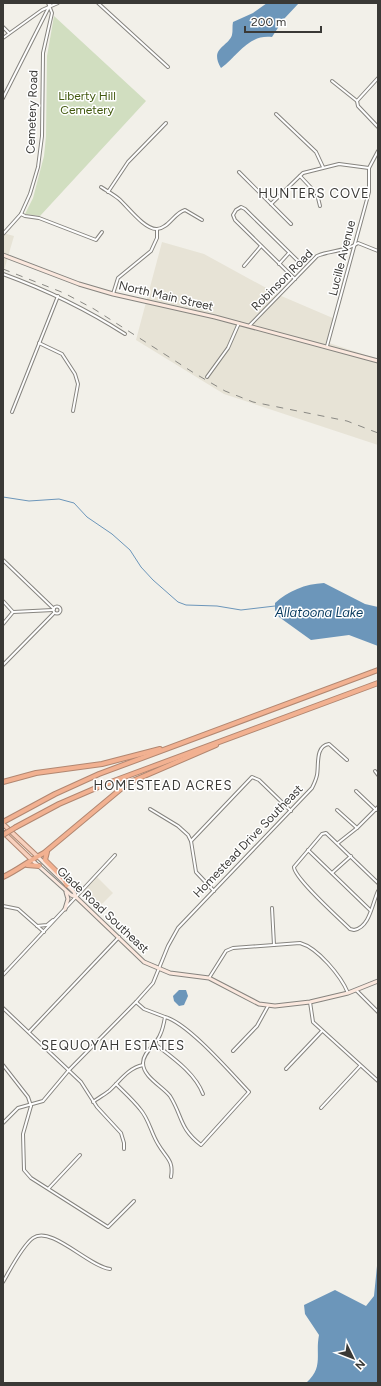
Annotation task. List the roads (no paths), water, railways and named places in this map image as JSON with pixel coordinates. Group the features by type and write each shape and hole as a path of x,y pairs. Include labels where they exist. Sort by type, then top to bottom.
{"highway":[{"path":"3,823 79,782 378,670"},
{"path":"3,834 59,804 103,785 378,682"},
{"path":"3,878 47,851 128,783 232,737"},
{"path":"3,782 36,773 102,764 174,746"},
{"path":"47,851 45,860 67,885"},
{"path":"27,864 39,866"}],"main road":[{"path":"3,823 37,856"},
{"name":"Glade Road Southeast","path":"3,834 32,860"}],"street":[{"path":"3,98 51,3"},
{"path":"3,38 42,10 58,3"},
{"path":"98,3 168,67"},
{"name":"Cemetery Road","path":"3,234 21,214 30,194 40,154 43,119 43,53 52,13 50,6"},
{"path":"3,27 10,33"},
{"path":"357,101 378,78"},
{"path":"332,81 357,101 358,106 378,127"},
{"path":"276,114 316,152 323,167"},
{"path":"108,192 128,162 166,123"},
{"name":"Lucille Avenue","path":"327,346 341,300 353,246 369,192 369,168 378,151"},
{"path":"271,204 300,176 323,167 339,164 369,168"},
{"path":"239,172 291,224"},
{"path":"300,176 317,194 320,206"},
{"path":"100,187 118,198 146,225 157,229 168,224 180,212 185,210 202,220"},
{"path":"295,279 235,220 233,215 236,210 240,208 245,209 298,262"},
{"path":"21,214 24,216 39,218 96,240 102,232"},
{"path":"113,294 118,278 154,246 157,229"},
{"path":"353,246 358,243 378,251"},
{"path":"244,266 261,246"},
{"name":"Robinson Road","path":"250,325 318,256 323,253 346,250 353,246"},
{"path":"279,264 290,253"},
{"name":"North Main Street","path":"3,255 79,284 113,294 250,325 378,361"},
{"path":"3,274 58,296 98,316 125,334"},
{"path":"12,412 58,296"},
{"path":"207,377 228,348 240,323"},
{"path":"39,343 62,354 75,374 78,384 73,411"},
{"path":"3,560 54,610"},
{"path":"3,601 14,612"},
{"path":"3,624 14,612 54,610"},
{"path":"3,665 54,610"},
{"name":"Homestead Drive Southeast","path":"3,1123 18,1108 31,1106 43,1101 69,1070 153,983 158,969 178,928 312,788 317,774 318,758 325,746 329,744 347,760"},
{"path":"374,772 378,775"},
{"path":"191,841 252,777 259,780 291,811"},
{"path":"356,790 376,810"},
{"path":"338,843 357,828 378,807"},
{"path":"150,809 178,826 191,841 196,872 214,891"},
{"path":"337,810 357,828"},
{"path":"378,883 338,843 325,833 295,864 294,872 350,930 362,927 378,891"},
{"path":"307,850 370,910"},
{"path":"3,975 115,855"},
{"path":"37,856 67,885 76,897"},
{"path":"332,873 351,856"},
{"name":"Glade Road Southeast","path":"32,860 71,895 76,897 144,962 158,969 170,973 209,978 250,1000 268,1006 310,1002 356,990 378,981"},
{"path":"44,870 68,895 68,901 65,909"},
{"path":"3,906 18,909 44,932"},
{"path":"272,908 274,945"},
{"path":"37,926 47,925 57,917"},
{"path":"29,1032 118,937"},
{"path":"209,978 226,951 233,948 300,943 308,946 342,979 348,992"},
{"path":"356,990 378,1012"},
{"path":"136,1002 144,1009 165,1017 180,1023 249,1092 201,1145 184,1129 169,1096 145,1071 143,1065 144,1056 155,1044 160,1035 165,1017"},
{"path":"310,1002 311,1017 322,1031 377,1081"},
{"path":"233,1051 256,1026 268,1006"},
{"path":"3,1008 81,1082 93,1102 121,1133 124,1149"},
{"path":"286,1068 322,1031"},
{"path":"155,1044 176,1061 199,1083 203,1094"},
{"path":"3,1065 28,1097 31,1106 23,1134 24,1170 31,1178 49,1188 108,1227 134,1201"},
{"path":"93,1102 136,1066 143,1065"},
{"path":"320,1108 360,1066"},
{"path":"116,1084 140,1109 148,1121 157,1143 171,1162 171,1177"},
{"path":"49,1188 80,1155"},
{"path":"3,1282 26,1246 33,1238 43,1235 52,1237 96,1265 110,1269"}],"water":[{"path":"267,3 299,3 283,20 272,37 264,37 250,42 221,68 217,56 218,52 232,35 233,22 253,13"},
{"name":"Allatoona Lake","path":"324,583 365,604 378,607 378,646 349,635 311,640 279,617 275,610 275,603 280,599 291,592 304,587"},
{"path":"179,990 186,990 188,996 184,1005 179,1006 174,1001 173,996"},
{"path":"378,1256 378,1383 306,1383 312,1377 317,1366 319,1335 305,1314 304,1305 335,1290 366,1306 374,1296"}],"waterway":[{"path":"3,497 29,501 59,499 74,503 87,517 112,534 130,550 141,567 178,602 186,605 217,606 241,610 275,606"}],"railway":[{"path":"3,269 64,293 94,309 225,391 253,402 347,421 378,433"}],"district":[{"name":"HUNTERS COVE","path":"314,193"},
{"name":"HOMESTEAD ACRES","path":"163,785"},
{"name":"SEQUOYAH ESTATES","path":"113,1045"}],"park label":[{"name":"Liberty Hill Cemetery","path":"87,103"}]}
